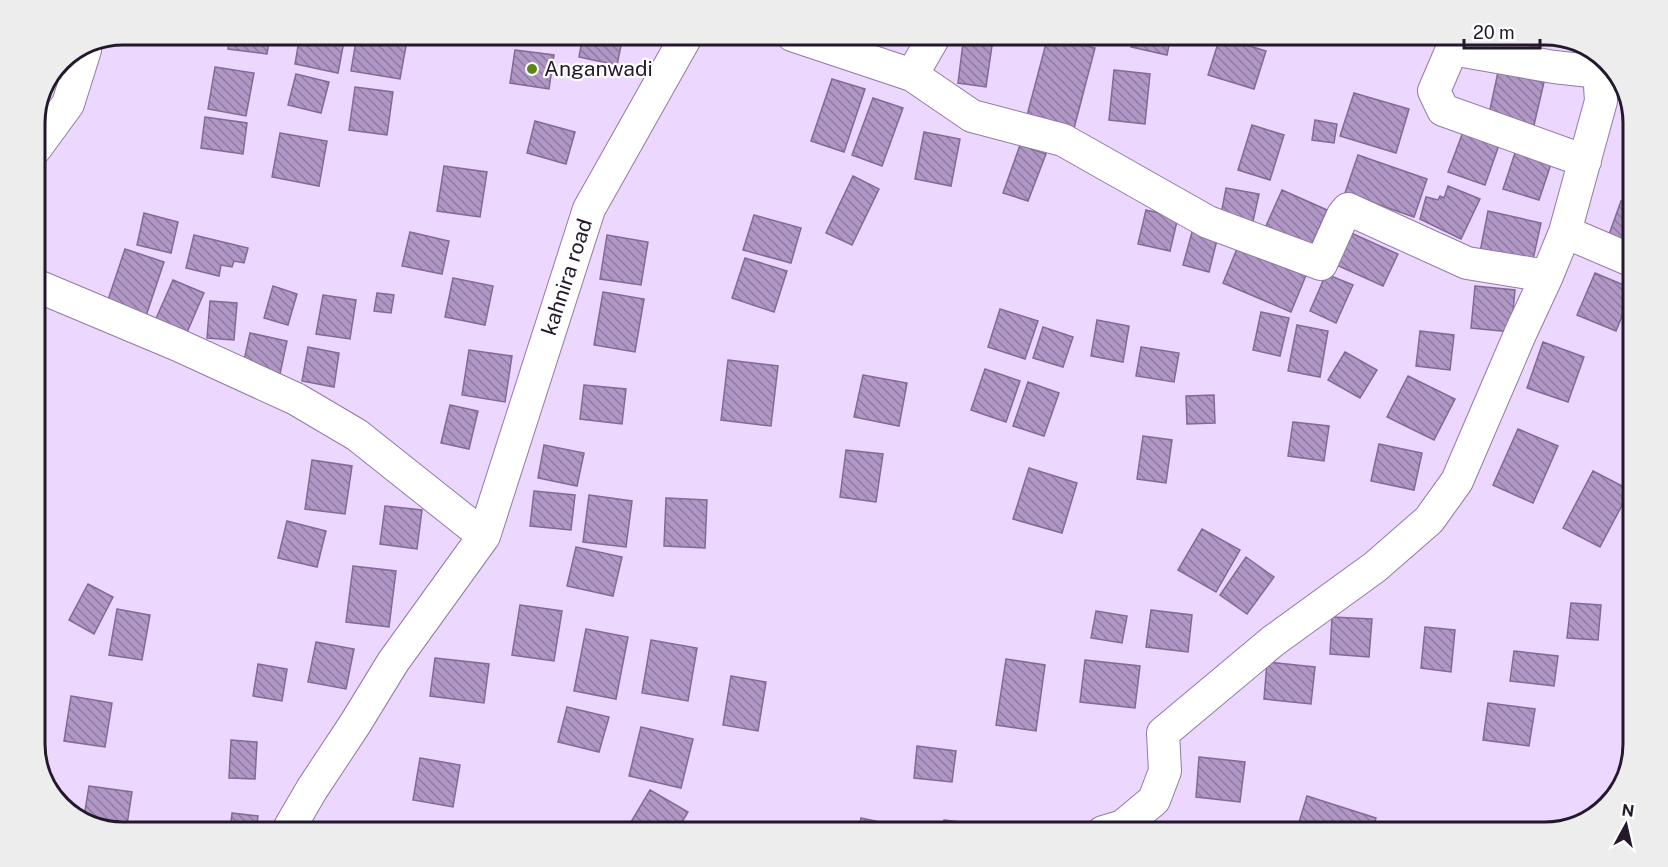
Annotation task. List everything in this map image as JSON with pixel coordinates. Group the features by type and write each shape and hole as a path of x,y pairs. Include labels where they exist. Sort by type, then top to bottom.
{"street":[{"name":"kahnira road","path":"293,822 393,662 484,536 589,209 681,45"},
{"path":"824,45 912,75 972,116 1063,140 1208,222 1322,264 1343,215 1348,209 1467,263 1547,276"},
{"path":"912,75 929,45"},
{"path":"1585,161 1443,110 1434,91 1452,49 1554,67 1597,64"},
{"path":"45,135 68,104 83,56"},
{"path":"1129,822 1154,800 1164,771 1163,733 1273,641 1375,567 1429,520 1457,482 1565,232 1601,101 1599,66"},
{"path":"1565,232 1623,257"},
{"path":"45,289 178,345 296,399 357,435 484,536"}],"building":[{"path":"229,45 268,45 267,54 228,49"},
{"path":"298,45 343,45 338,73 295,64"},
{"path":"355,45 406,45 400,79 351,71"},
{"path":"581,45 621,45 617,65 579,57"},
{"path":"963,45 992,45 986,87 958,83"},
{"path":"1046,45 1083,45 1095,48 1072,136 1025,123"},
{"path":"1132,45 1169,45 1167,55 1131,47"},
{"path":"1217,45 1246,45 1266,51 1254,89 1208,75"},
{"path":"1479,45 1525,45 1524,50 1479,48"},
{"name":"Anganwadi","path":"515,50 554,55 549,89 510,83"},
{"path":"215,67 254,73 246,116 208,109"},
{"path":"1114,70 1150,74 1145,124 1109,120"},
{"path":"1498,72 1544,82 1534,125 1489,114"},
{"path":"296,74 329,82 321,113 288,105"},
{"path":"832,79 865,89 844,152 811,141"},
{"path":"1612,83 1620,100 1609,98"},
{"path":"355,87 393,92 387,135 349,130"},
{"path":"1354,93 1409,109 1396,153 1340,136"},
{"path":"873,98 903,108 882,166 852,155"},
{"path":"205,117 247,123 243,154 201,148"},
{"path":"1315,120 1337,124 1334,143 1312,140"},
{"path":"535,121 575,132 566,164 527,153"},
{"path":"1252,125 1284,135 1270,180 1238,170"},
{"path":"924,132 960,139 951,186 915,179"},
{"path":"1463,132 1499,145 1485,185 1448,172"},
{"path":"280,133 327,141 319,186 272,177"},
{"path":"1020,145 1046,154 1028,201 1003,193"},
{"path":"1516,150 1552,161 1539,200 1503,189"},
{"path":"1358,155 1427,179 1414,217 1345,193"},
{"path":"444,166 487,172 480,217 437,211"},
{"path":"853,176 879,189 852,245 826,233"},
{"path":"1448,186 1480,199 1461,239 1420,219 1426,197 1438,200 1440,196 1444,198"},
{"path":"1226,188 1259,194 1252,226 1220,220"},
{"path":"1282,190 1327,210 1310,248 1265,228"},
{"path":"1621,201 1623,202 1623,246 1607,240"},
{"path":"1146,210 1178,217 1170,251 1138,244"},
{"path":"1488,211 1541,223 1532,264 1480,252"},
{"path":"144,213 178,222 171,253 137,245"},
{"path":"754,215 801,228 791,263 743,250"},
{"path":"1194,225 1219,232 1209,272 1183,265"},
{"path":"410,232 449,241 442,274 402,266"},
{"path":"1349,232 1398,254 1383,286 1334,264"},
{"path":"194,235 248,248 244,263 234,261 232,267 221,265 219,276 186,268"},
{"path":"607,235 648,242 641,285 600,279"},
{"path":"1239,244 1307,273 1291,312 1223,283"},
{"path":"125,249 164,262 145,319 106,306"},
{"path":"745,258 787,271 774,312 732,298"},
{"path":"1595,273 1623,285 1623,314 1616,331 1577,315"},
{"path":"1326,274 1353,285 1336,323 1310,311"},
{"path":"453,278 493,286 485,325 445,317"},
{"path":"173,280 204,293 185,337 154,323"},
{"path":"273,286 297,294 288,325 264,318"},
{"path":"1475,286 1515,290 1511,332 1471,328"},
{"path":"603,292 644,299 635,352 594,345"},
{"path":"377,293 394,295 391,313 374,311"},
{"path":"323,295 356,300 350,339 316,334"},
{"path":"210,301 237,303 234,340 207,338"},
{"path":"1000,309 1038,321 1025,359 988,347"},
{"path":"1261,312 1289,318 1280,356 1253,350"},
{"path":"1097,320 1129,326 1123,362 1091,356"},
{"path":"1297,325 1328,331 1320,377 1288,371"},
{"path":"1043,327 1073,337 1063,367 1033,358"},
{"path":"1420,331 1454,335 1450,370 1416,366"},
{"path":"250,333 287,341 280,374 243,365"},
{"path":"1543,342 1584,357 1568,402 1527,388"},
{"path":"308,347 339,353 334,387 302,381"},
{"path":"1141,347 1179,353 1174,382 1136,376"},
{"path":"469,350 512,356 505,402 462,395"},
{"path":"1345,352 1377,370 1360,398 1328,380"},
{"path":"728,360 778,366 771,426 721,420"},
{"path":"985,369 1020,381 1006,422 971,410"},
{"path":"863,375 907,383 899,426 854,417"},
{"path":"1408,376 1455,399 1434,440 1387,417"},
{"path":"1028,382 1059,393 1044,436 1013,426"},
{"path":"584,385 626,389 622,424 580,419"},
{"path":"1214,395 1215,423 1187,424 1186,396"},
{"path":"450,405 478,411 469,449 441,443"},
{"path":"1293,422 1329,426 1324,461 1288,456"},
{"path":"1518,429 1558,446 1533,503 1493,485"},
{"path":"1143,436 1172,440 1166,483 1137,479"},
{"path":"1379,444 1422,453 1414,490 1371,481"},
{"path":"544,445 584,453 577,486 538,478"},
{"path":"846,450 883,454 876,502 840,497"},
{"path":"312,460 352,466 345,514 305,509"},
{"path":"1029,468 1077,483 1062,533 1013,519"},
{"path":"1593,471 1623,486 1623,503 1600,547 1563,528"},
{"path":"534,491 575,495 571,530 530,526"},
{"path":"589,495 632,501 626,547 583,542"},
{"path":"666,498 707,500 705,548 664,546"},
{"path":"385,506 422,510 417,549 380,544"},
{"path":"287,521 326,531 317,567 278,558"},
{"path":"1202,529 1240,550 1216,592 1178,570"},
{"path":"576,547 622,557 613,596 567,586"},
{"path":"1246,557 1274,577 1247,614 1220,595"},
{"path":"353,566 396,571 389,627 346,622"},
{"path":"88,584 113,597 94,634 69,620"},
{"path":"1571,603 1601,605 1598,640 1567,638"},
{"path":"520,605 562,611 554,661 512,655"},
{"path":"117,609 150,615 142,660 109,655"},
{"path":"1151,610 1192,615 1188,652 1146,647"},
{"path":"1096,611 1127,616 1122,643 1091,638"},
{"path":"1332,617 1372,619 1369,657 1330,654"},
{"path":"1425,627 1455,630 1451,672 1421,668"},
{"path":"586,629 628,637 616,699 574,691"},
{"path":"651,640 697,648 688,701 642,693"},
{"path":"316,642 354,649 346,689 308,682"},
{"path":"1514,651 1558,656 1554,686 1510,681"},
{"path":"435,658 489,664 484,703 430,696"},
{"path":"1006,659 1045,665 1036,731 996,725"},
{"path":"1085,660 1140,666 1135,708 1080,702"},
{"path":"1267,662 1315,667 1311,704 1264,699"},
{"path":"258,664 287,669 282,701 253,696"},
{"path":"731,676 766,682 758,731 723,725"},
{"path":"71,696 112,703 105,747 64,741"},
{"path":"1488,703 1535,709 1529,746 1483,740"},
{"path":"567,707 609,717 599,752 558,742"},
{"path":"641,727 693,739 681,788 629,776"},
{"path":"231,740 257,742 255,779 229,778"},
{"path":"917,746 956,751 952,782 914,778"},
{"path":"1199,757 1245,762 1240,802 1196,797"},
{"path":"420,758 460,765 453,807 413,800"},
{"path":"89,786 132,792 127,822 108,821 85,812"},
{"path":"650,790 688,812 682,822 631,822"},
{"path":"1307,796 1376,818 1375,822 1299,822"},
{"path":"232,813 258,816 257,822 231,822"},
{"path":"861,818 880,822 860,822"}],"place":[{"name":"Anganwadi","path":"532,69"}]}
